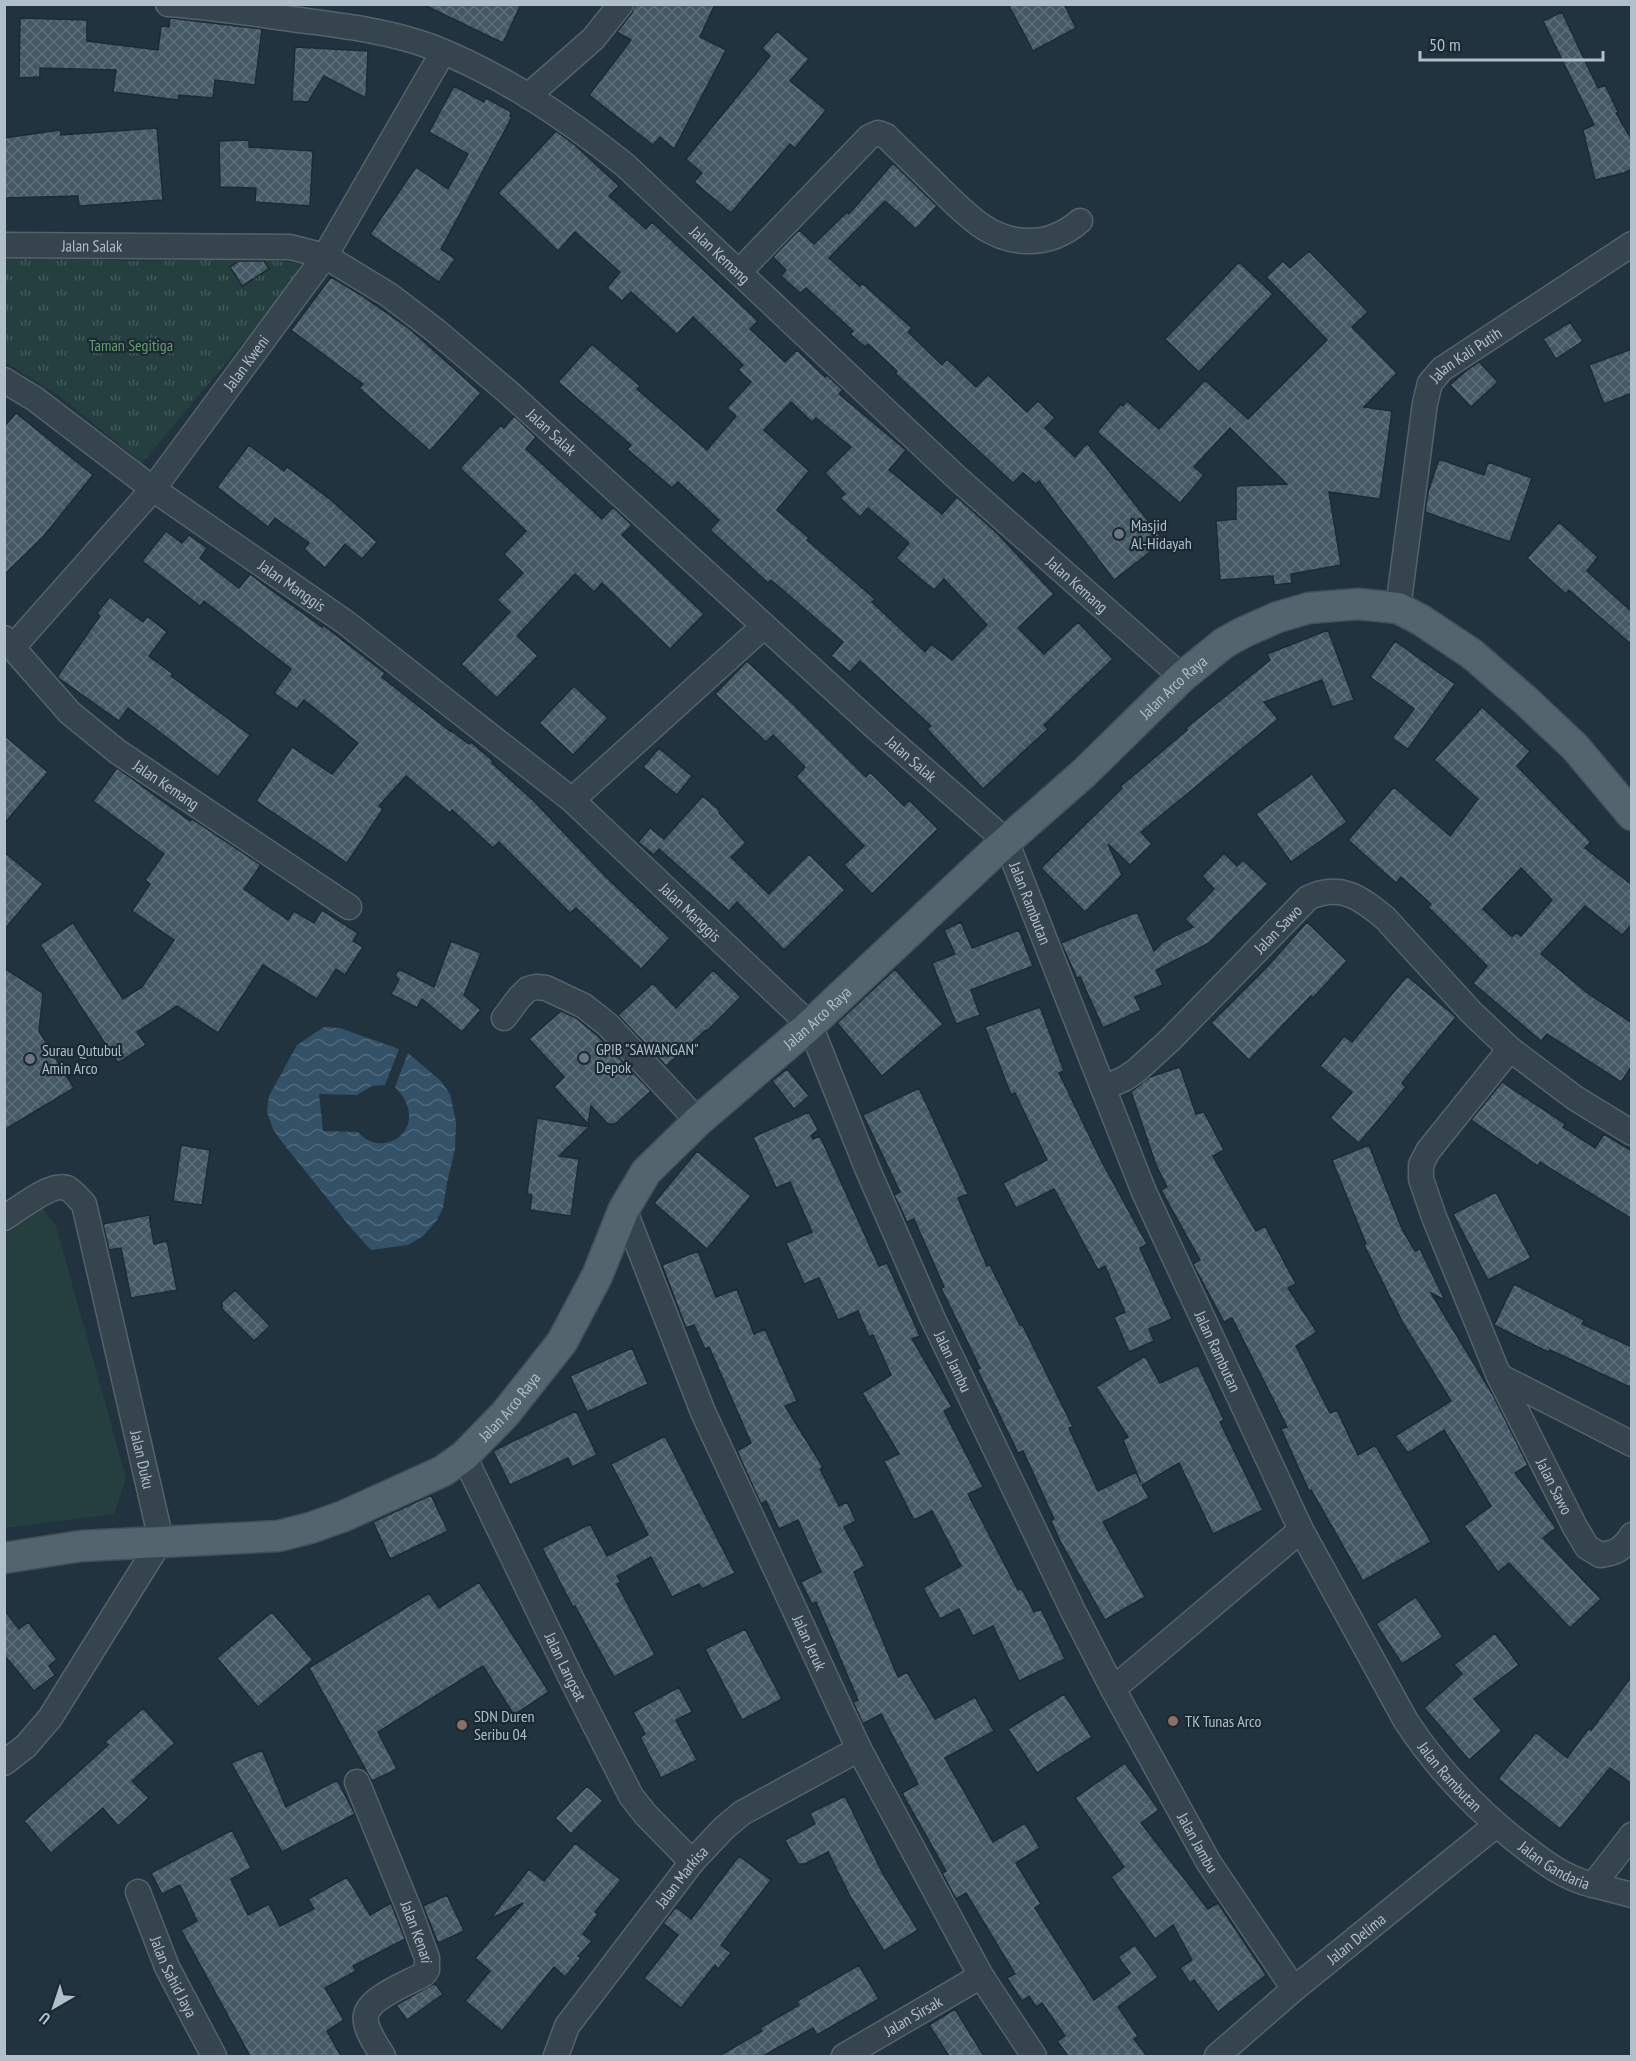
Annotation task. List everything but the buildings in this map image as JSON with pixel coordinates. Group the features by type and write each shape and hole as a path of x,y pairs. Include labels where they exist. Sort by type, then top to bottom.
{"main road":[{"name":"Jalan Arco Raya","path":"4,1558 81,1546 161,1540 279,1536 344,1516 443,1471 464,1456 512,1406 562,1342 597,1276 624,1209 646,1172 698,1121 810,1025 1006,841 1084,773 1182,677 1224,643 1244,632 1278,617 1309,608 1358,604 1398,608 1421,620 1472,654 1525,700 1575,747 1632,815"}],"street":[{"name":"Jalan Kemang","path":"168,4 207,7 376,31 443,52 485,71 583,131 626,165 956,477 1182,677"},
{"path":"528,96 593,39 621,4"},
{"name":"Jalan Kweni","path":"9,643 153,489 325,256 443,52"},
{"path":"739,272 869,137 878,133 885,136 972,220 1005,239 1017,242 1047,240 1080,221"},
{"name":"Jalan Kali Putih","path":"1398,608 1425,403 1430,383 1442,369 1632,244"},
{"name":"Jalan Salak","path":"4,245 290,247 325,256 389,295 508,392 874,726 1006,841"},
{"name":"Jalan Manggis","path":"4,380 34,399 153,489 345,622 572,800 810,1025"},
{"path":"572,800 764,626"},
{"name":"Jalan Kemang","path":"9,643 70,713 118,752 349,907"},
{"name":"Jalan Rambutan","path":"1006,841 1144,1192 1301,1530 1422,1746 1472,1803 1496,1825"},
{"name":"Jalan Sawo","path":"1103,1088 1124,1079 1148,1060 1212,999 1308,898 1323,891 1337,891 1353,896 1385,918 1472,1013 1510,1049 1575,1098 1632,1133"},
{"path":"504,1018 528,989 536,987 546,988 584,1006 608,1025 698,1121"},
{"name":"Jalan Jambu","path":"810,1025 867,1168 932,1317 1073,1611 1113,1689 1209,1863 1294,1989"},
{"name":"Jalan Sawo","path":"1510,1049 1428,1151 1420,1165 1421,1179 1434,1217 1499,1376 1587,1547 1600,1555 1612,1553 1622,1548 1632,1535"},
{"name":"Jalan Duku","path":"4,1218 46,1191 58,1186 69,1189 84,1204 161,1540"},
{"name":"Jalan Jeruk","path":"624,1209 703,1412 859,1749 981,1976 1034,2056"},
{"path":"1499,1376 1632,1444"},
{"name":"Jalan Langsat","path":"464,1456 627,1788 646,1815 692,1862"},
{"path":"1113,1689 1301,1530"},
{"path":"4,1763 26,1746 50,1718 161,1540"},
{"name":"Jalan Markisa","path":"556,2056 567,2026 692,1862 724,1828 742,1813 859,1749"},
{"name":"Jalan Kenari","path":"357,1782 411,1912 427,1958 427,1970 424,1974 388,1993 368,2008 365,2016 366,2024 383,2056"},
{"name":"Jalan Gandaria","path":"1496,1825 1548,1866 1576,1881 1593,1885 1632,1835"},
{"name":"Jalan Delima","path":"1216,2056 1294,1989 1496,1825"},
{"path":"1593,1885 1632,1895"},
{"name":"Jalan Sahid Jaya","path":"138,1892 163,1958 214,2056"},
{"name":"Jalan Sirsak","path":"844,2056 981,1976"}],"green space":[{"name":"Taman Segitiga","path":"4,254 132,261 254,258 300,264 293,283 142,463 57,394 5,362"},
{"path":"4,1206 40,1206 56,1226 126,1478 114,1514 5,1528"}],"water":[{"path":"324,1027 340,1028 399,1049 385,1085 372,1086 357,1095 319,1094 323,1131 358,1132 368,1140 380,1143 400,1136 407,1127 409,1115 406,1102 395,1087 408,1053 441,1081 450,1094 456,1122 455,1149 443,1208 437,1220 423,1236 408,1245 371,1250 273,1129 267,1112 269,1096 297,1045"}],"place":[{"name":"Masjid Al-Hidayah","path":"1119,534"},
{"name":"GPIB \"SAWANGAN\" Depok","path":"584,1058"},
{"name":"Surau Qutubul Amin Arco","path":"30,1059"},
{"name":"TK Tunas Arco","path":"1173,1721"},
{"name":"SDN Duren Seribu 04","path":"462,1725"}]}
